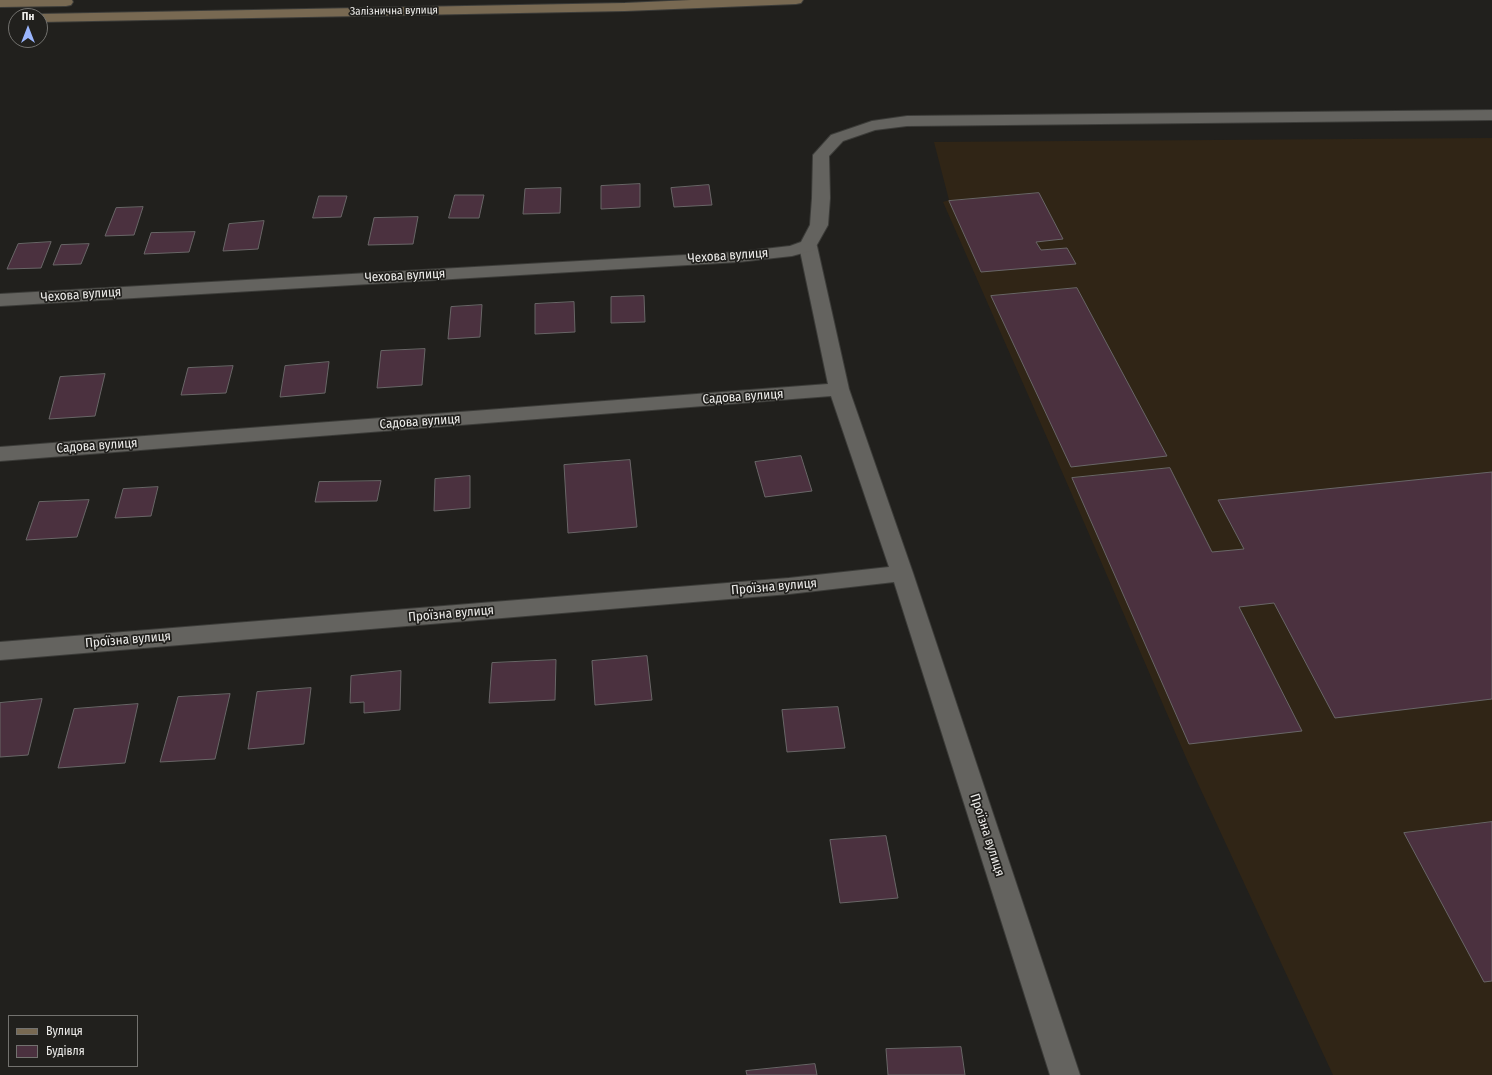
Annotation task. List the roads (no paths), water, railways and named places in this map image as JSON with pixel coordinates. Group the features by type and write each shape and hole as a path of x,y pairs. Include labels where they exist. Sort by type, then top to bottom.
{"main road":[{"name":"Залізнична вулиця","path":"48,18 624,7 796,0"},
{"path":"0,3 78,2"}],"street":[{"path":"808,246 819,225 821,198 821,155 837,138 872,126 915,121 1492,115"},
{"name":"Чехова вулиця","path":"0,300 738,257 792,251 808,246"},
{"name":"Проїзна вулиця","path":"808,246 840,389 902,573 1065,1075"},
{"name":"Садова вулиця","path":"0,454 840,389"},
{"name":"Проїзна вулиця","path":"0,651 781,587 902,573"}]}
